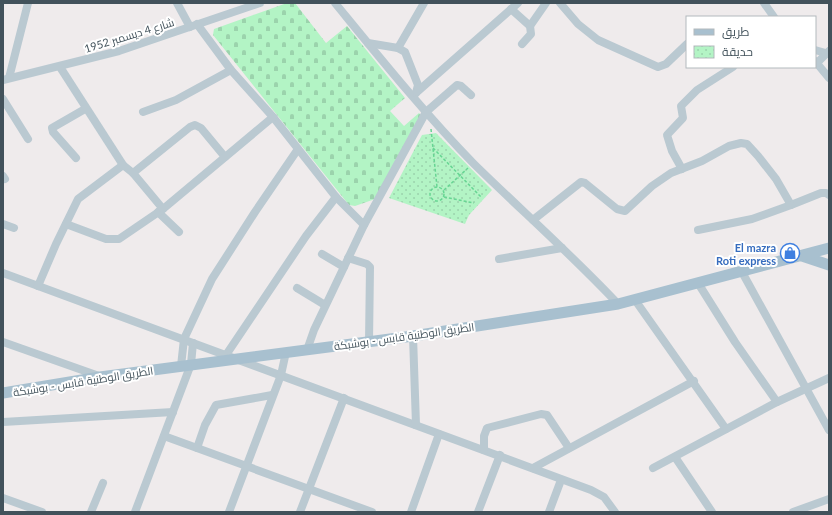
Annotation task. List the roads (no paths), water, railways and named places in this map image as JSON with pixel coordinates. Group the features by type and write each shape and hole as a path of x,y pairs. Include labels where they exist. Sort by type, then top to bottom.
{"main road":[{"name":"الطريق الوطنية قابس - بوشبكة","path":"3,393 186,365 413,336 618,304 829,248"},
{"path":"801,256 829,265"}],"street":[{"path":"6,79 28,3"},
{"path":"177,3 231,70 273,117 336,197 364,225"},
{"name":"شارع 4 ديسمبر 1952","path":"6,79 119,51 260,3"},
{"path":"335,3 368,43 415,94 428,113 474,163 618,304"},
{"path":"398,48 424,3"},
{"path":"415,94 518,3"},
{"path":"530,26 546,3"},
{"path":"560,3 578,24 598,40 658,67 666,64 686,45"},
{"path":"764,3 773,16"},
{"path":"511,9 530,26 531,34 522,44"},
{"path":"368,43 398,48 405,52 416,80 415,94"},
{"path":"816,50 828,53"},
{"path":"828,53 816,62 829,78"},
{"path":"60,66 123,166 133,173 160,210 179,232"},
{"path":"716,68 721,74"},
{"path":"682,169 672,151 667,135 683,118 681,106 697,90 731,68"},
{"path":"143,112 176,100 231,70"},
{"path":"307,350 325,305 364,225 428,113 457,85 462,86 471,95"},
{"path":"3,99 28,139"},
{"path":"76,158 53,132 52,128 86,109"},
{"path":"66,224 106,239 115,240 160,210 273,117"},
{"path":"133,173 190,127 195,125 201,128 225,157"},
{"path":"533,220 581,182 585,183 617,209 625,211 671,173 729,146 744,144 758,156 776,179 791,205"},
{"path":"186,365 184,340 212,280 254,212 298,149"},
{"path":"38,286 78,199 123,166"},
{"path":"698,230 752,219 821,193 826,193 829,196"},
{"path":"226,355 302,242 336,197"},
{"path":"354,215 370,215"},
{"path":"3,224 14,228"},
{"path":"499,259 562,248"},
{"path":"322,254 344,267"},
{"path":"348,258 367,264 370,267 369,342"},
{"path":"742,272 829,430"},
{"path":"3,273 439,434 500,455 561,480 599,493 604,497 615,512"},
{"path":"698,283 735,342 777,402"},
{"path":"297,288 325,305"},
{"path":"635,300 694,382 726,430"},
{"path":"413,336 416,425"},
{"path":"3,342 100,377"},
{"path":"135,512 173,412 193,343"},
{"path":"229,512 281,375 286,352"},
{"path":"654,468 777,402 829,378"},
{"path":"533,468 694,382"},
{"path":"197,448 205,425 216,405 272,396"},
{"path":"300,512 344,398"},
{"path":"3,422 173,412"},
{"path":"484,450 484,436 488,428 541,414 548,415 569,448"},
{"path":"411,512 439,434"},
{"path":"164,436 246,465 308,490 369,511"},
{"path":"478,512 500,455"},
{"path":"675,457 712,512"},
{"path":"549,512 561,480"},
{"path":"91,512 103,483"},
{"path":"3,498 42,512"},
{"path":"793,512 829,499"}],"place":[{"name":"El mazra Roti express","path":"790,253"}]}
